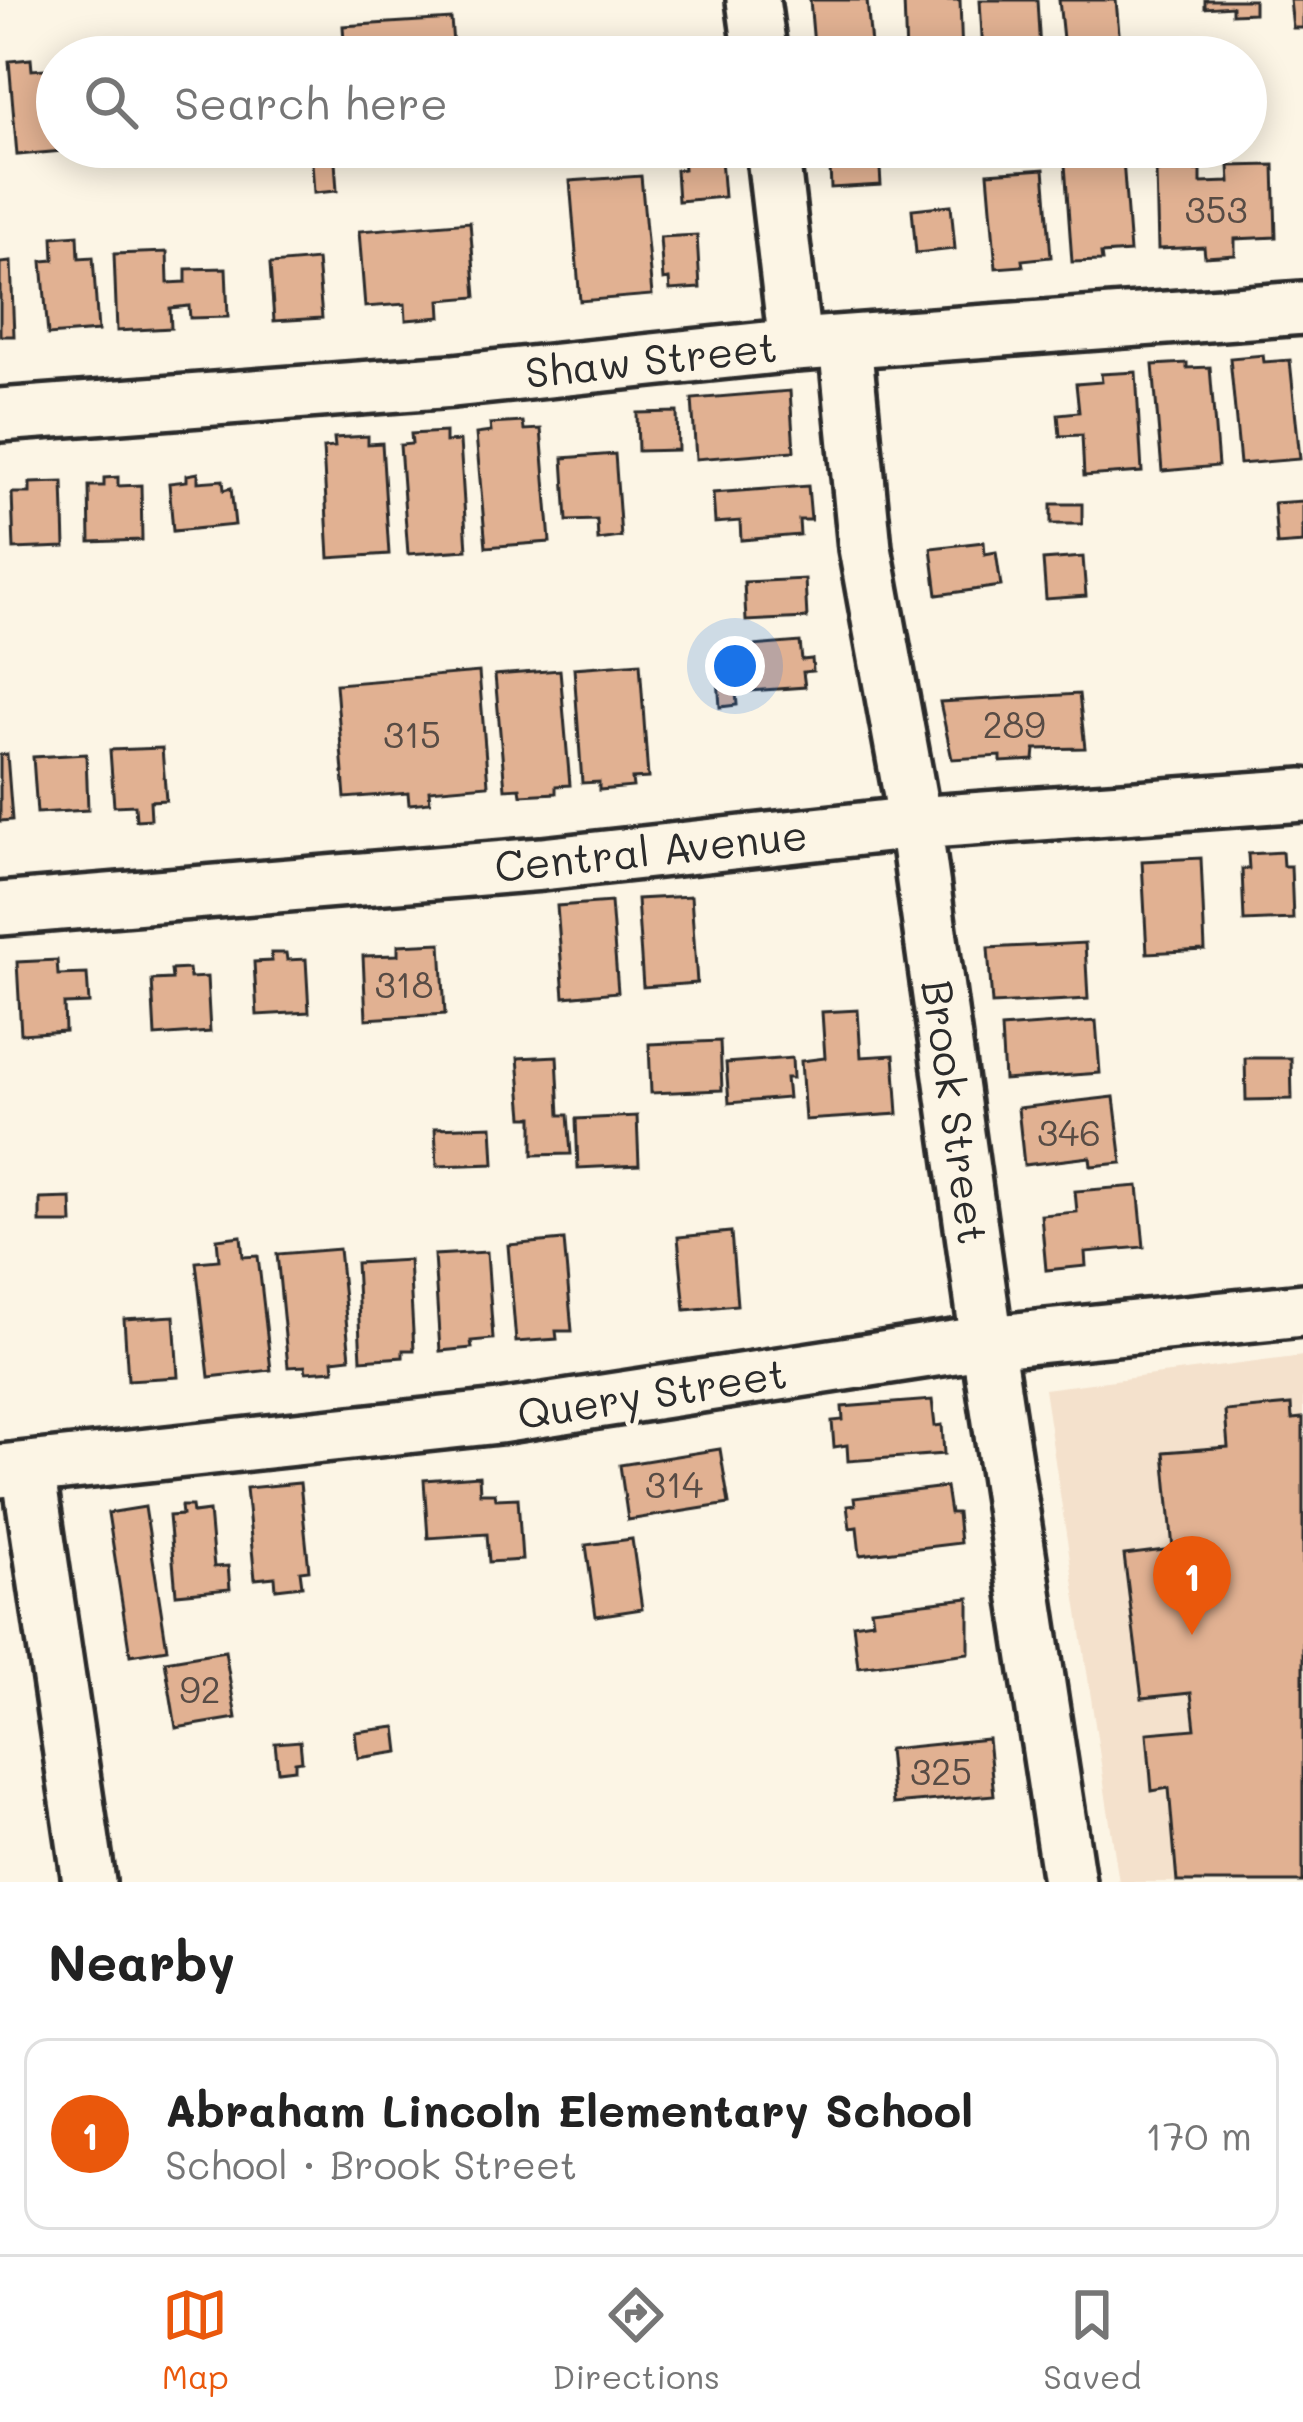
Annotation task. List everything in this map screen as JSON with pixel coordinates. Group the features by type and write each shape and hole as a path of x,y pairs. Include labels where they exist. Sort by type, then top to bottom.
{"street":[{"path":"753,0 757,36"},
{"name":"Brook Street","path":"777,168 865,548 915,823 1069,1882"},
{"name":"Shaw Street","path":"0,415 453,381 820,343 1303,308"},
{"name":"Central Avenue","path":"0,908 520,866 915,823 1303,795"},
{"name":"Query Street","path":"14,1470 499,1418 987,1342 1303,1310"},
{"path":"14,1470 89,1882"}],"shaded area":[{"path":"1303,1356 1303,1882 1119,1882 1044,1389"}],"building":[{"path":"810,0 867,0 870,36 813,36"},
{"path":"904,0 960,0 961,36 905,36"},
{"path":"980,0 1037,0 1039,36 982,36"},
{"path":"1059,0 1116,0 1119,36 1063,36"},
{"path":"1205,0 1254,0 1254,13 1232,14 1232,6 1205,8"},
{"path":"1290,0 1303,0 1303,28 1293,28"},
{"path":"451,19 452,36 344,36 343,26"},
{"path":"31,59 32,70 36,70 36,153 17,155 9,61"},
{"path":"1274,165 1276,237 1235,239 1235,255 1205,257 1204,247 1158,249 1156,171 1201,170 1201,183 1230,182 1229,168"},
{"path":"312,168 335,168 337,191 314,193"},
{"path":"722,168 724,197 678,201 676,170"},
{"path":"830,168 880,168 881,185 831,188"},
{"path":"1065,168 1124,168 1130,252 1101,254 1102,261 1072,262"},
{"path":"1044,169 1051,257 996,268 988,173"},
{"path":"641,176 652,295 580,301 570,181"},
{"path":"951,205 955,249 916,253 912,209"},
{"path":"470,222 476,297 440,300 441,317 406,320 405,304 365,307 359,231"},
{"path":"78,235 79,258 93,257 98,331 48,335 42,261 54,260 53,237"},
{"path":"697,235 700,288 670,290 669,279 663,280 660,237"},
{"path":"167,252 168,283 186,282 186,269 226,268 228,317 190,318 189,306 170,308 171,328 117,331 114,254"},
{"path":"317,260 322,318 274,321 270,264"},
{"path":"11,262 14,336 0,336 0,263"},
{"path":"1263,355 1264,362 1290,360 1300,459 1240,464 1230,358"},
{"path":"1187,363 1187,368 1210,367 1218,466 1162,471 1153,365"},
{"path":"1136,372 1142,472 1084,476 1082,435 1060,436 1058,414 1079,412 1076,384 1102,382 1101,374"},
{"path":"790,391 794,451 696,459 692,399"},
{"path":"677,412 678,450 638,451 637,413"},
{"path":"523,422 524,430 541,429 550,542 486,547 476,434 491,432 490,424"},
{"path":"445,432 445,442 460,441 467,550 408,554 400,445 412,444 411,434"},
{"path":"368,436 368,444 382,443 389,554 329,558 323,448 335,447 334,438"},
{"path":"615,454 621,537 598,540 597,520 567,521 563,458"},
{"path":"198,473 198,482 223,480 224,490 231,488 235,525 173,531 169,483 187,481 187,475"},
{"path":"118,477 118,486 141,485 142,540 90,542 89,486 104,486 104,478"},
{"path":"63,482 65,547 14,549 12,493 30,493 30,483"},
{"path":"808,486 811,520 799,520 800,535 741,540 740,521 715,523 713,493"},
{"path":"1303,501 1303,543 1277,545 1274,503"},
{"path":"1051,504 1082,504 1082,524 1051,524"},
{"path":"984,542 985,554 996,552 1001,586 937,595 931,548"},
{"path":"1083,557 1086,596 1046,599 1043,560"},
{"path":"805,579 807,618 746,621 744,582"},
{"path":"800,642 802,660 812,659 813,671 803,672 805,687 736,692 737,705 720,707 716,649"},
{"path":"640,663 648,778 632,779 633,787 599,790 599,782 582,783 574,668"},
{"path":"560,670 570,785 556,786 556,793 521,795 520,788 505,789 495,675"},
{"path":"479,672 488,785 429,790 430,802 409,804 408,793 345,798 336,684"},
{"path":"1079,694 1085,748 1035,749 1034,760 952,759 940,702"},
{"path":"162,748 166,800 150,801 151,819 136,820 135,805 114,806 110,750"},
{"path":"7,754 12,820 0,821 0,755"},
{"path":"86,754 88,810 37,813 33,757"},
{"path":"1282,852 1283,866 1291,866 1293,919 1244,921 1242,869 1249,869 1248,854"},
{"path":"1201,858 1205,950 1147,953 1142,861"},
{"path":"691,896 697,983 643,987 637,899"},
{"path":"611,902 618,992 564,997 557,906"},
{"path":"441,943 445,1014 366,1019 363,956 398,955 398,945"},
{"path":"1085,943 1088,999 992,1004 988,948"},
{"path":"271,953 286,953 287,960 306,959 309,1012 257,1015 254,962 272,961"},
{"path":"57,960 58,975 87,974 89,1003 64,1004 65,1031 21,1034 17,962"},
{"path":"189,969 190,978 207,977 210,1032 155,1036 152,980 172,979 171,970"},
{"path":"858,1010 861,1057 894,1055 898,1114 805,1120 801,1061 825,1058 822,1012"},
{"path":"1096,1021 1100,1073 1004,1080 1001,1028"},
{"path":"720,1041 722,1090 651,1093 649,1044"},
{"path":"557,1056 560,1115 568,1115 571,1154 533,1155 533,1117 523,1117 518,1058"},
{"path":"792,1058 793,1078 786,1078 788,1098 729,1103 726,1063"},
{"path":"1245,1058 1291,1058 1292,1099 1246,1100"},
{"path":"1114,1097 1122,1163 1091,1166 1090,1157 1024,1165 1018,1108"},
{"path":"637,1116 639,1165 578,1168 576,1119"},
{"path":"492,1126 494,1164 437,1166 435,1128"},
{"path":"1138,1186 1144,1247 1085,1252 1086,1266 1046,1270 1041,1215 1077,1212 1075,1191"},
{"path":"71,1198 72,1223 40,1223 40,1199"},
{"path":"731,1232 737,1305 685,1310 678,1237"},
{"path":"241,1236 243,1257 258,1256 271,1370 209,1377 196,1262 219,1260 217,1239"},
{"path":"564,1240 572,1331 556,1331 557,1339 516,1342 508,1245"},
{"path":"339,1249 350,1358 333,1360 334,1370 306,1372 305,1366 288,1367 277,1254"},
{"path":"487,1252 493,1339 471,1341 472,1348 440,1351 434,1255"},
{"path":"409,1260 414,1350 403,1350 403,1357 361,1360 356,1263"},
{"path":"174,1316 178,1377 128,1380 124,1319"},
{"path":"932,1400 935,1426 942,1425 944,1454 848,1461 847,1445 834,1447 832,1421 843,1420 842,1407"},
{"path":"1291,1405 1292,1419 1303,1418 1303,1882 1177,1882 1169,1788 1152,1791 1147,1733 1195,1729 1191,1693 1142,1698 1124,1555 1173,1549 1164,1452 1228,1447 1225,1411"},
{"path":"720,1449 729,1504 628,1520 620,1465"},
{"path":"479,1476 480,1493 495,1493 496,1499 518,1498 522,1560 489,1562 487,1534 428,1538 424,1480"},
{"path":"300,1483 309,1570 300,1571 302,1586 276,1589 275,1577 255,1579 246,1488"},
{"path":"946,1487 950,1513 957,1513 960,1543 860,1555 857,1527 850,1528 847,1506 855,1505 854,1498"},
{"path":"181,1506 192,1506 193,1513 209,1511 214,1567 228,1566 230,1589 176,1594 169,1516 182,1515"},
{"path":"145,1507 167,1649 130,1655 108,1513"},
{"path":"632,1539 642,1609 596,1616 586,1545"},
{"path":"969,1598 969,1653 858,1667 853,1624 873,1621 871,1609"},
{"path":"225,1651 236,1718 176,1728 165,1661"},
{"path":"396,1727 399,1752 358,1758 355,1732"},
{"path":"988,1739 994,1795 893,1804 888,1749"},
{"path":"300,1741 302,1761 295,1762 295,1769 278,1771 275,1743"}],"place":[{"name":"Abraham Lincoln Elementary School","path":"1192,1635"}]}
